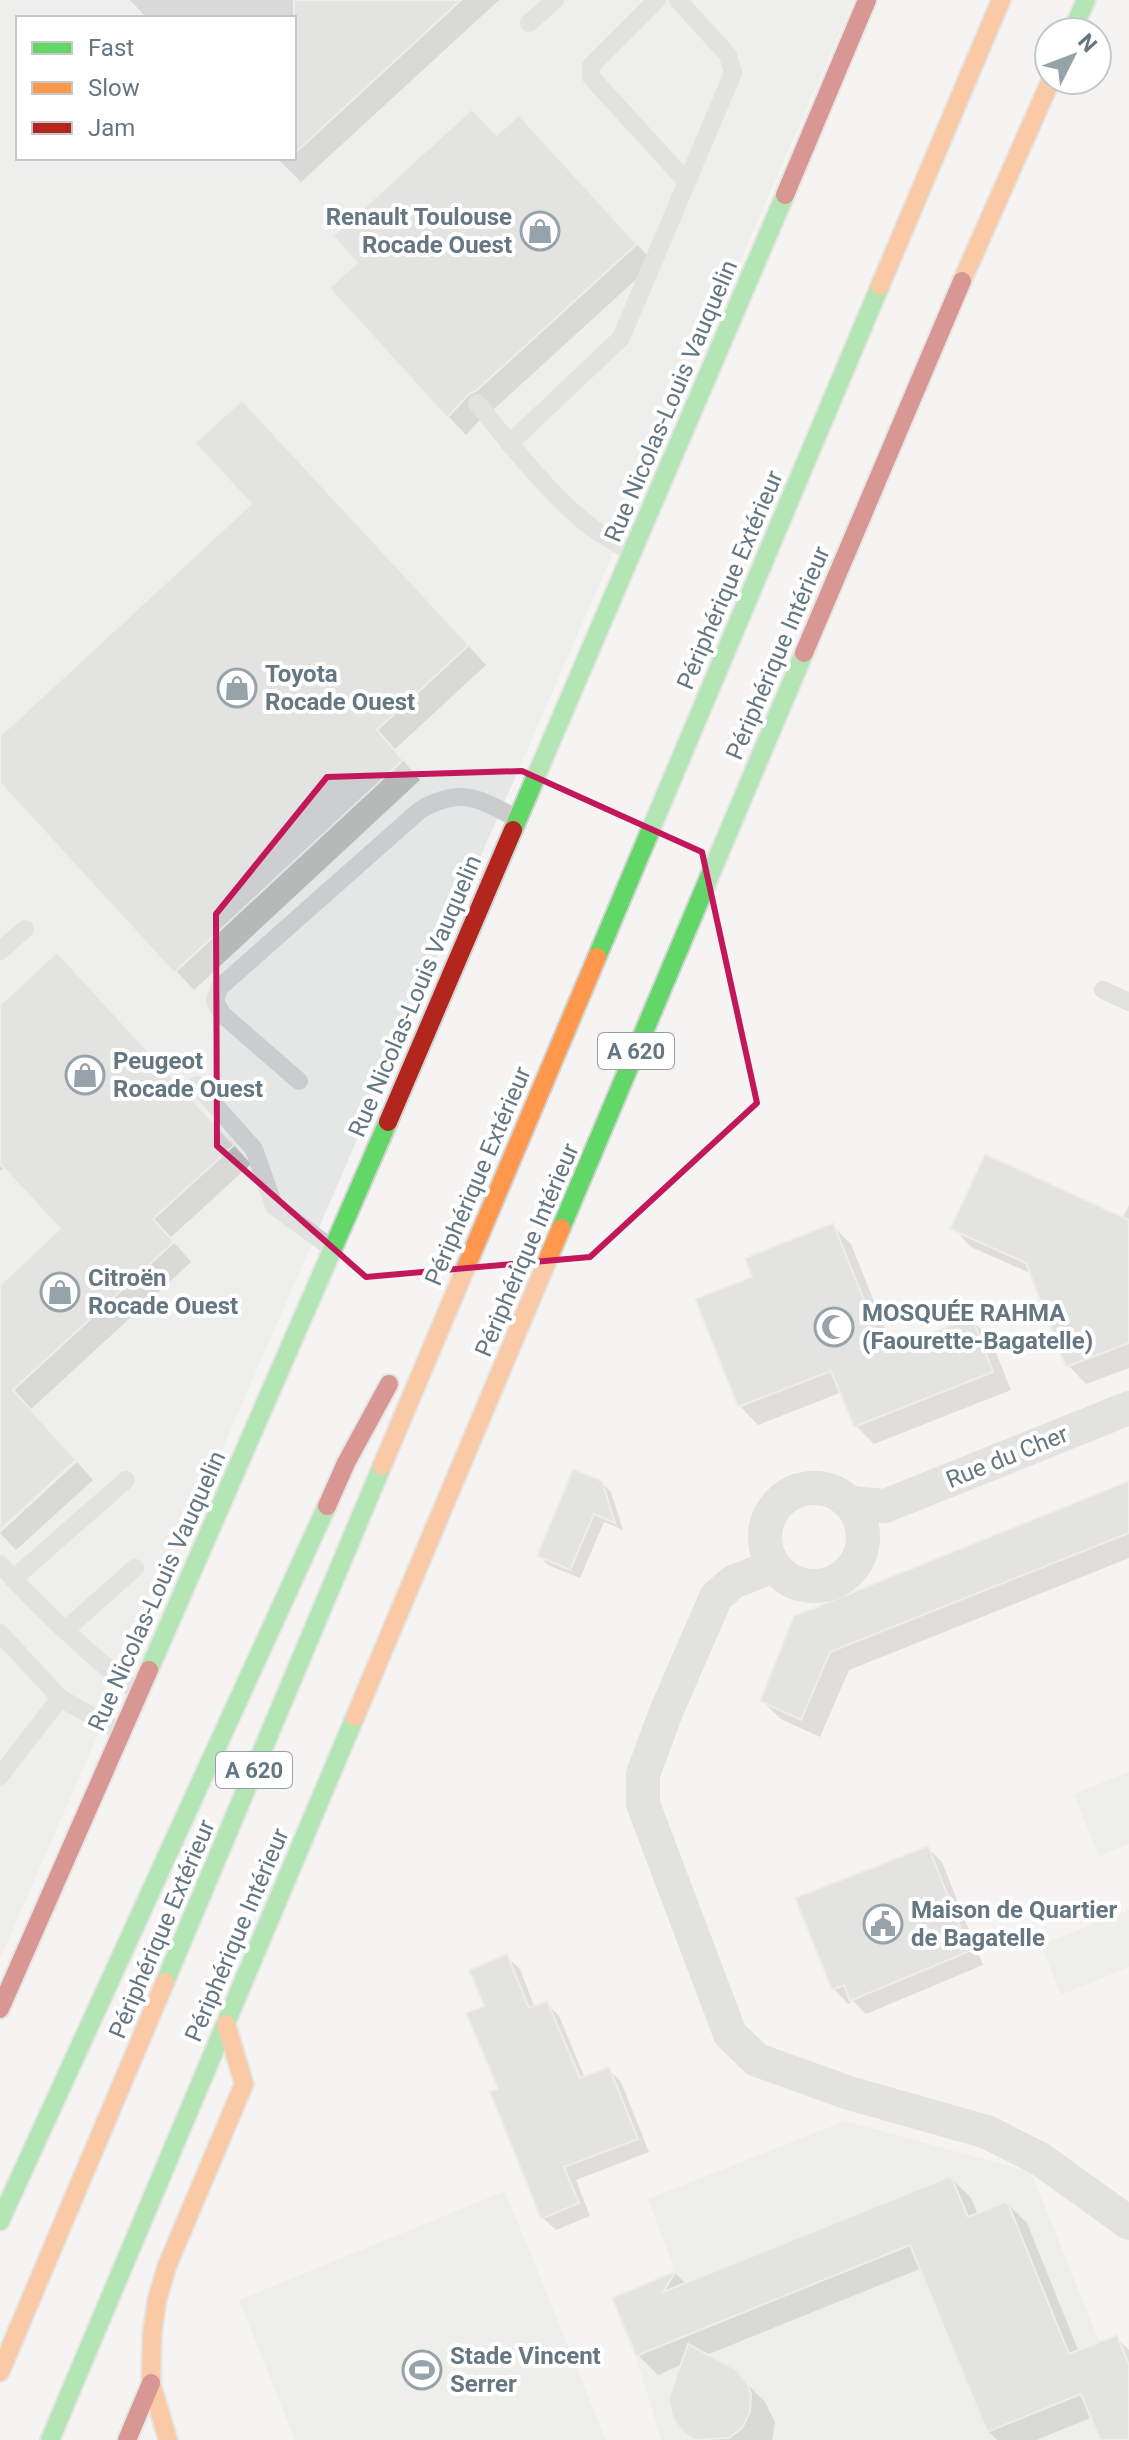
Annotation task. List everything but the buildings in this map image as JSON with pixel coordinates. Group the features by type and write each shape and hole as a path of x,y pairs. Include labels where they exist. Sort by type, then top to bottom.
{"main road":[{"name":"Rue Nicolas-Louis Vauquelin","path":"0,2009 333,1249 867,0"},
{"name":"Périphérique Extérieur","path":"0,2372 1001,0"},
{"name":"Périphérique Intérieur","path":"50,2440 927,361 1044,96"},
{"path":"419,1329 508,1168"},
{"path":"0,2221 346,1463 397,1369"},
{"path":"168,2440 151,2383 152,2335 157,2300 167,2266 244,2084 226,2024"},
{"path":"127,2440 151,2383"}],"street":[{"name":"Rue du Cher","path":"866,1513 1129,1408"},
{"path":"805,1488 821,1488 837,1493 866,1513 863,1547 857,1563 832,1584 816,1587 799,1584 784,1577 774,1566 764,1535 768,1518 776,1504 789,1493 805,1488"},
{"path":"774,1566 733,1582 716,1597 643,1774 643,1804 730,2034 757,2060 849,2093 987,2132 1040,2159 1129,2223"}],"lane":[{"path":"529,23 555,0"},
{"path":"657,0 591,66 591,77 687,182"},
{"path":"509,444 621,338 733,73 728,55 678,0"},
{"path":"477,403 509,444 594,529 632,553"},
{"path":"299,1081 222,1014 215,1001 219,988 420,810 439,799 461,795 478,799 518,819"},
{"path":"0,951 25,929"},
{"path":"1103,990 1129,1002"},
{"path":"197,1085 254,1149 274,1206 333,1249"},
{"path":"13,1579 126,1480"},
{"path":"0,1564 65,1630 139,1693"},
{"path":"65,1630 135,1568"},
{"path":"0,1633 60,1698 122,1733"},
{"path":"0,1776 60,1698"}],"highlighted area":[{"path":"522,771 702,852 757,1103 590,1257 366,1277 217,1146 216,914 327,777"}],"shaded area":[{"path":"0,0 854,0 0,1959"},
{"path":"0,101 16,119 16,129 0,144"},
{"path":"1129,1772 1129,1844 1099,1856 1074,1794"},
{"path":"1129,1910 1129,1967 1061,1995 1041,1945"},
{"path":"845,2121 1031,2172 1099,2341 1117,2335 1129,2365 1129,2440 661,2440 636,2356 612,2299 675,2271 648,2199"},
{"name":"Stade Vincent Serrer","path":"505,2191 606,2440 295,2440 239,2300"}],"traffic: fast":[{"path":"1079,16 1086,0"},
{"path":"513,830 785,195"},
{"path":"597,957 880,286"},
{"path":"561,1228 804,653"},
{"path":"149,1670 388,1122"},
{"path":"165,1982 382,1466"},
{"path":"0,2221 327,1506"},
{"path":"50,2440 355,1717"}],"traffic: slow":[{"path":"880,286 1001,0"},
{"path":"962,281 1044,96"},
{"path":"382,1466 597,957"},
{"path":"355,1717 561,1228"},
{"path":"0,2372 165,1982"},
{"path":"168,2440 151,2383 152,2335 157,2300 167,2266 244,2084 226,2024"}],"traffic: jam":[{"path":"785,195 867,0"},
{"path":"804,653 962,281"},
{"path":"388,1122 513,830"},
{"path":"327,1506 346,1463 389,1384"},
{"path":"0,2009 149,1670"},
{"path":"127,2440 151,2383"}],"place":[{"name":"Renault Toulouse Rocade Ouest","path":"540,231"},
{"name":"Toyota Rocade Ouest","path":"237,688"},
{"name":"Peugeot Rocade Ouest","path":"85,1075"},
{"name":"Citroën Rocade Ouest","path":"60,1292"},
{"name":"MOSQUÉE RAHMA (Faourette-Bagatelle)","path":"834,1327"},
{"name":"Maison de Quartier de Bagatelle","path":"883,1924"},
{"name":"Stade Vincent Serrer","path":"422,2370"}]}
